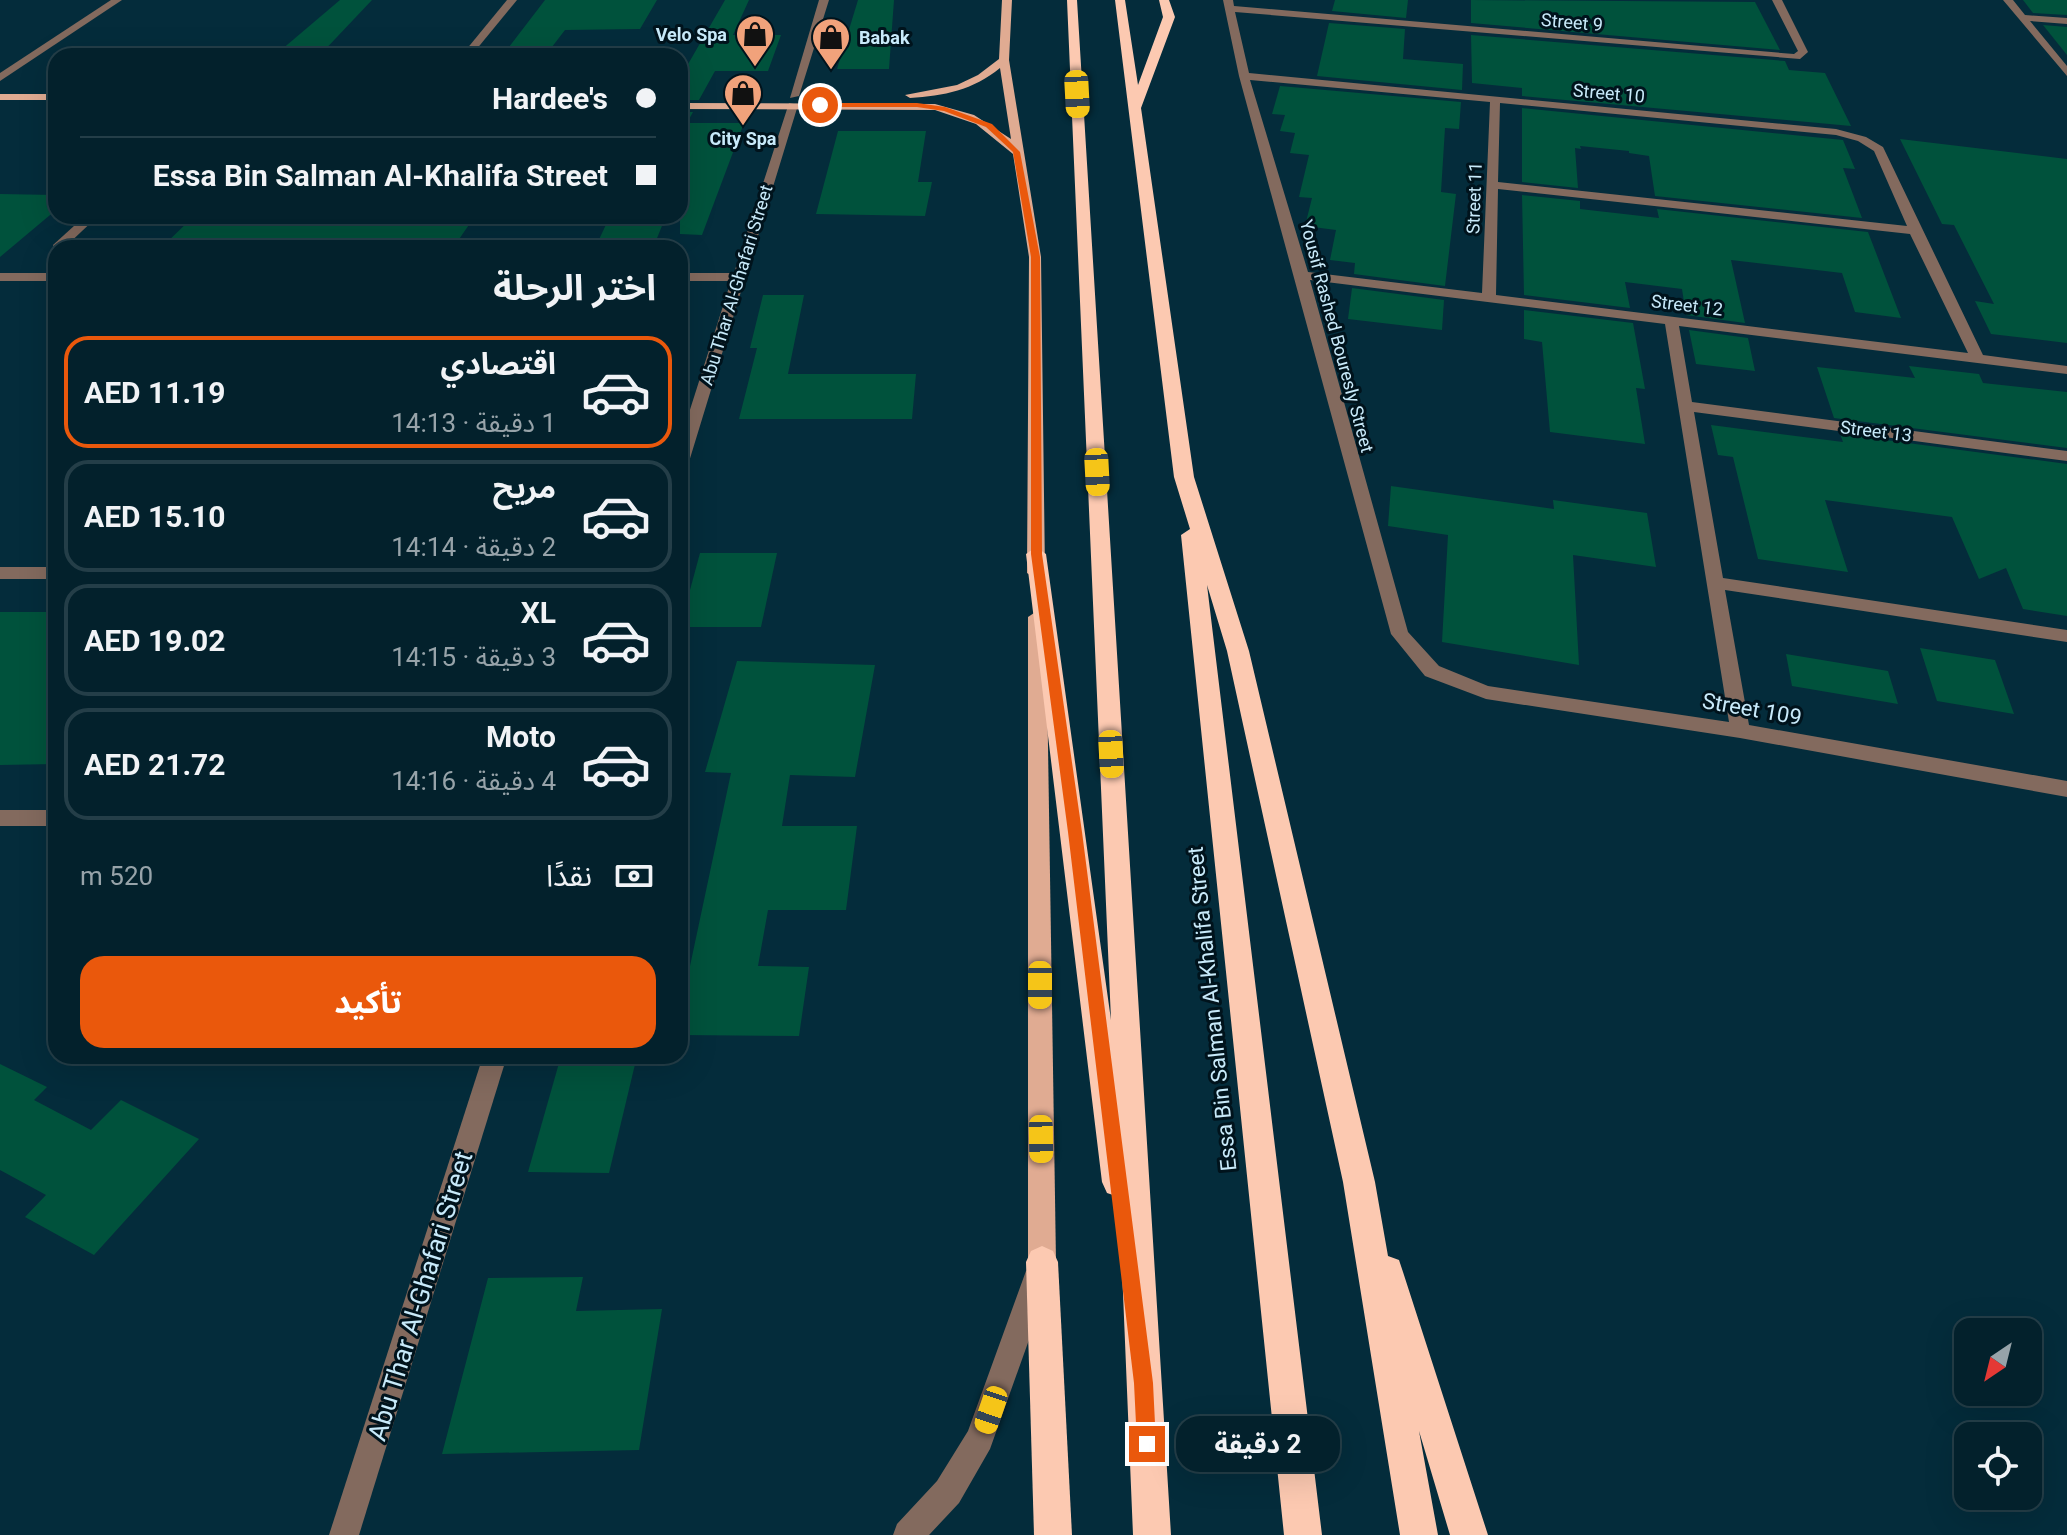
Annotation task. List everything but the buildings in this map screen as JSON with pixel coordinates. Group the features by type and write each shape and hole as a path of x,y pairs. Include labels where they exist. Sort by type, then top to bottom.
{"highway":[{"path":"1072,0 1152,1535"},
{"path":"1120,0 1184,477 1238,651 1359,1182 1419,1535"},
{"path":"1135,108 1169,17 1164,0"},
{"name":"Essa Bin Salman Al-Khalifa Street","path":"1184,477 1303,1535"},
{"path":"1036,554 1075,832 1143,1383"},
{"path":"1359,1182 1469,1535"},
{"path":"1042,1262 1053,1535"}],"main road":[{"path":"1007,0 1004,60 1035,257 1042,1262"},
{"path":"688,106 951,91 977,82 1004,60"},
{"path":"949,110 970,100 951,91"},
{"path":"688,96 917,105 949,110 989,125 1017,152"},
{"path":"0,97 48,97"},
{"path":"0,107 48,107"}],"street":[{"path":"0,78 117,0"},
{"path":"473,48 512,0"},
{"name":"Abu Thar Al-Ghafari Street","path":"688,440 824,0"},
{"name":"Street 9","path":"1229,5 1796,57 1803,52 1777,0"},
{"path":"2008,0 2067,73"},
{"name":"Yousif Rashed Bouresly Street","path":"1229,5 1244,76 1400,634 1432,671"},
{"path":"2021,18 2067,21"},
{"name":"Street 10","path":"1244,76 1836,132 1862,139 1879,149 1915,231 1978,359"},
{"name":"Street 11","path":"1489,298 1495,100"},
{"path":"1493,185 1915,231"},
{"path":"65,240 83,224"},
{"path":"26,277 48,256"},
{"name":"Street 12","path":"1302,275 2067,370"},
{"path":"0,277 48,277"},
{"path":"688,277 739,277"},
{"path":"1671,321 1740,731"},
{"name":"Street 13","path":"1685,406 2067,456"},
{"path":"0,573 48,573"},
{"path":"1715,583 2067,636"},
{"name":"Street 109","path":"1432,671 1486,692 1740,731 2067,789"},
{"path":"0,818 48,818"},
{"name":"Abu Thar Al-Ghafari Street","path":"344,1535 492,1064"},
{"path":"908,1535 948,1492 980,1439 1042,1262"}],"place":[{"name":"Velo Spa","path":"755,68"},
{"name":"Babak","path":"831,71"},
{"name":"City Spa","path":"743,127"}],"route":[{"path":"820,105 917,105 945,109 989,125 1017,152 1035,257 1038,340 1036,554 1075,832 1143,1383 1147,1444"}]}
